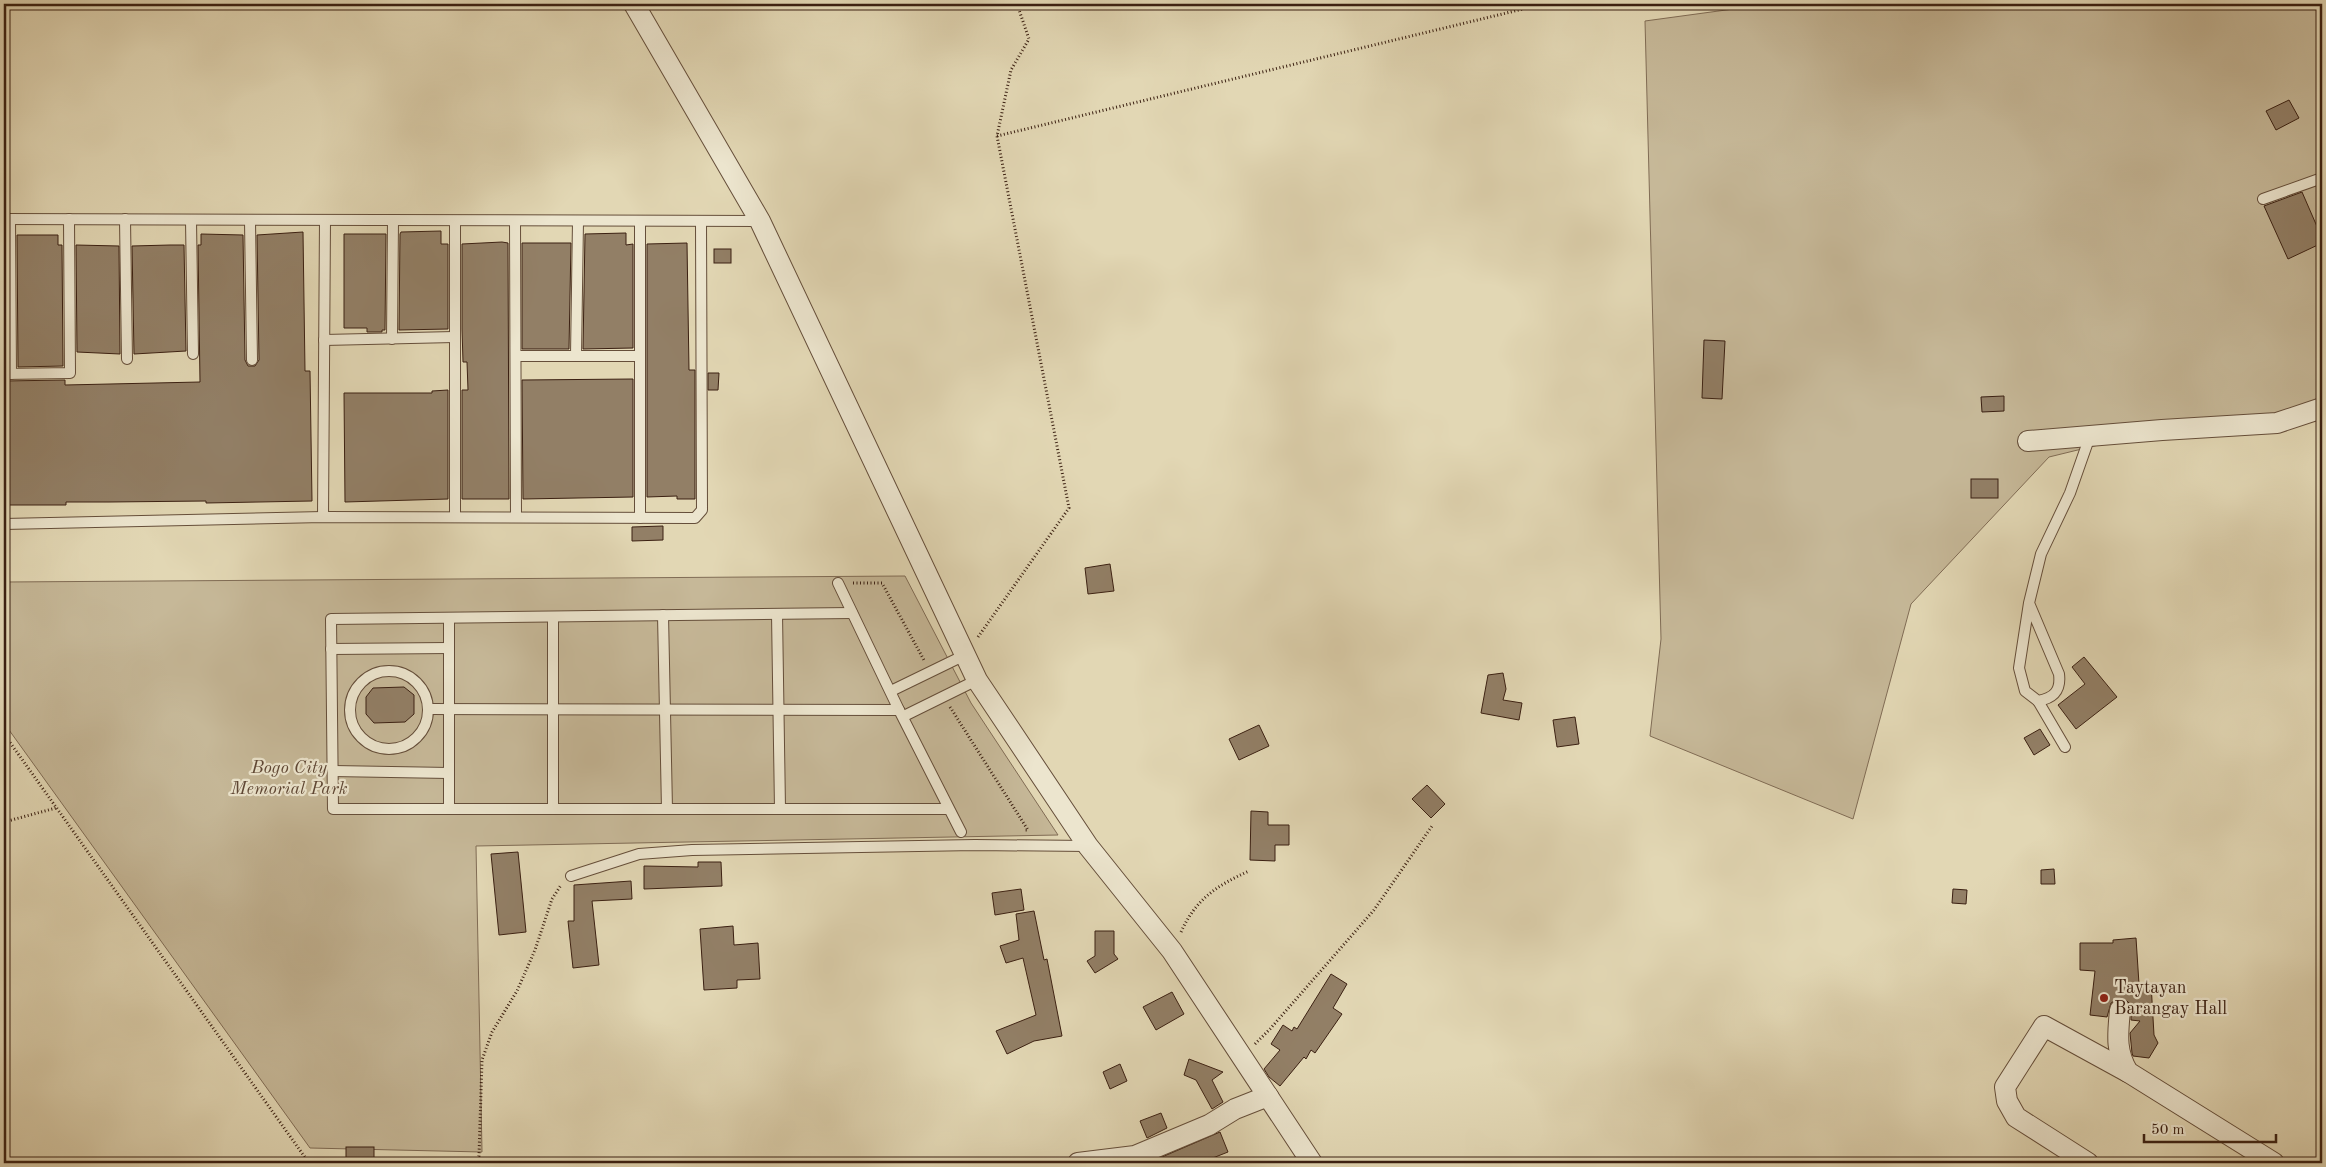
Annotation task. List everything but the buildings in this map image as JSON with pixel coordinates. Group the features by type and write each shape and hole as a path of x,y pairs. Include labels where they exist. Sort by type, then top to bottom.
{"street":[{"path":"634,4 760,221 977,680 1088,846 1172,951 1312,1163"},
{"path":"2028,441 2278,423 2322,408"},
{"path":"2120,1010 2118,1048 2121,1060 2128,1072"},
{"path":"2088,1163 2016,1117 2007,1101 2005,1087 2044,1026 2128,1072 2274,1163"},
{"path":"1078,1163 1135,1156 1210,1125 1235,1109 1268,1096"}],"lane":[{"path":"2263,198 2322,178"},
{"path":"68,219 70,373 7,374 7,219 68,219 125,219 250,221 760,221"},
{"path":"125,219 127,360"},
{"path":"191,220 193,354"},
{"path":"323,516 325,220"},
{"path":"392,339 393,220"},
{"path":"455,220 455,517"},
{"path":"250,221 252,360"},
{"path":"515,221 517,356 516,517"},
{"path":"576,356 578,221"},
{"path":"640,221 640,518"},
{"path":"4,524 323,516 695,518 702,510 701,221"},
{"path":"324,340 454,337"},
{"path":"517,356 639,356"},
{"path":"2065,747 2038,701 2025,691 2018,668 2029,603 2042,554 2070,493 2090,436"},
{"path":"838,583 961,832"},
{"path":"2029,603 2060,674 2060,686 2056,694 2046,700 2038,701"},
{"path":"852,613 330,619 333,809 948,809"},
{"path":"777,614 780,809"},
{"path":"663,615 667,809"},
{"path":"553,617 553,808"},
{"path":"449,618 449,809"},
{"path":"331,649 449,648"},
{"path":"891,691 964,655"},
{"path":"388,670 406,674 420,686 426,697 428,709 427,721 421,732 412,742 390,750 377,748 366,743 351,723 349,711 351,699 360,683 376,673 388,670"},
{"path":"428,709 779,709 901,713 944,697 977,680"},
{"path":"332,712 349,711"},
{"path":"333,772 449,774"},
{"path":"571,876 639,854 692,850 975,845 1088,846"}],"path":[{"path":"964,655 1069,508 998,136 1011,70 1029,39 1017,4"},
{"path":"998,136 1523,10 1530,4"},
{"path":"838,583 882,583 930,672"},
{"path":"944,697 1028,830 1018,830"},
{"path":"4,734 309,1163"},
{"path":"4,822 56,808"},
{"path":"1242,1056 1270,1029 1374,910 1432,826"},
{"path":"1172,951 1190,912 1220,884 1249,871"},
{"path":"476,1163 479,1156 482,1060 492,1032 517,991 535,950 552,899 561,885 571,876"}],"green space":[{"path":"1770,4 2322,4 2322,407 2172,427 2049,457 1911,604 1853,819 1650,736 1661,639 1645,21"},
{"name":"Bogo City Memorial Park","path":"905,576 971,703 1058,835 476,846 482,1152 310,1148 4,723 4,582"}],"place":[{"name":"Taytayan Barangay Hall","path":"2104,998"}]}
